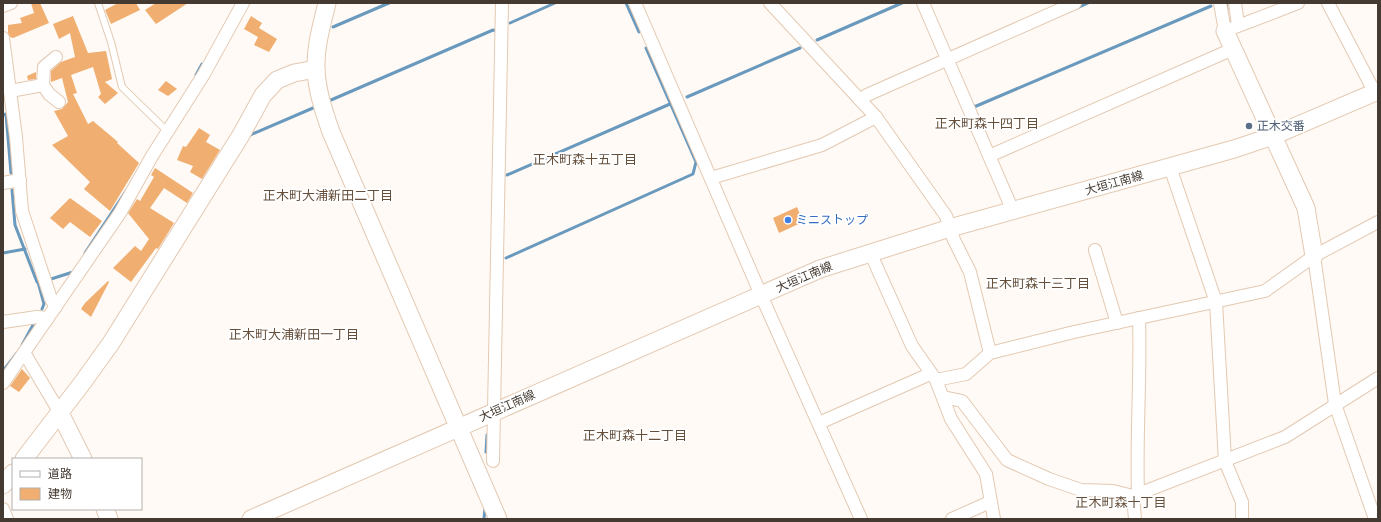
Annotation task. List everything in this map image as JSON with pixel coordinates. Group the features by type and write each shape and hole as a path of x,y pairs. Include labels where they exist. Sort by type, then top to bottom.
{"street":[{"path":"3,6 12,3"},
{"path":"3,382 25,354 120,213 204,74 243,3"},
{"path":"327,3 321,26 316,69 322,103 331,132 498,519"},
{"path":"493,461 502,3"},
{"path":"635,3 761,295 861,519"},
{"path":"770,3 876,117 946,216 970,272 990,353"},
{"path":"923,3 1013,211"},
{"path":"860,100 867,94 948,60 1075,3"},
{"path":"1220,3 1232,28"},
{"path":"1235,3 1232,28 1233,49 1306,208 1335,404 1375,519"},
{"path":"1232,28 1298,3"},
{"path":"1328,3 1376,92"},
{"path":"3,38 20,180 22,211 25,226 51,299 56,307"},
{"path":"990,156 1233,49"},
{"path":"56,57 44,67 43,85 49,94 59,102"},
{"path":"25,458 111,343 241,135 263,95 277,80 294,73 316,69"},
{"path":"10,91 43,85"},
{"name":"大垣江南線","path":"251,519 820,269 950,228 1170,167 1273,136 1376,92"},
{"path":"711,178 822,145 876,117"},
{"path":"1170,167 1216,302 1225,461 1242,502 1242,519"},
{"path":"3,183 20,180"},
{"path":"819,423 933,377 966,374 990,353 1139,318 1265,291 1314,256 1378,222"},
{"path":"1095,250 1117,323"},
{"path":"870,252 912,346 933,377 943,397 951,419 986,474 994,519"},
{"path":"3,322 37,316 48,318"},
{"path":"1135,519 1136,443 1141,358 1139,318"},
{"path":"25,354 60,413 82,458"},
{"path":"943,397 962,401 1007,460 1049,479 1081,490 1113,491 1136,494 1285,437 1378,378"},
{"path":"3,485 12,474"},
{"path":"952,519 990,502"},
{"path":"3,509 7,519"}],"lane":[{"path":"98,3 111,42 122,87 168,132"}],"building":[{"path":"31,3 40,3 49,23 13,38 10,37 8,33 8,25 22,23 20,18 34,13"},
{"path":"118,3 136,3 140,10 111,24 105,10"},
{"path":"156,3 188,3 156,24 145,10"},
{"path":"73,16 88,53 106,51 112,79 105,82 118,93 105,104 98,97 101,94 93,67 71,75 77,93 73,94 88,124 93,121 118,142 117,143 139,163 110,211 84,189 90,182 52,145 68,136 54,111 62,109 68,102 62,78 51,82 51,71 61,62 75,57 70,33 59,39 53,24"},
{"path":"251,16 262,23 259,28 277,39 269,52 254,45 258,37 244,29"},
{"path":"36,72 36,79 28,80 27,76"},
{"path":"166,81 177,89 168,96 158,90"},
{"path":"199,128 210,135 206,142 220,150 202,179 190,172 193,166 177,160 183,146 186,147"},
{"path":"155,168 193,193 187,203 164,188 150,208 174,223 158,249 156,248 131,282 113,268 135,246 141,251 149,239 128,213 137,199 140,201 154,177 151,175"},
{"path":"70,198 102,221 90,237 70,222 63,229 50,218"},
{"name":"ミニストップ","path":"797,207 803,222 779,233 773,218"},
{"path":"108,281 109,282 91,317 81,309 85,303"},
{"path":"22,369 30,378 19,392 10,386"}],"waterway":[{"path":"333,27 389,3"},
{"path":"510,23 555,3"},
{"path":"626,3 639,32"},
{"path":"817,40 902,3"},
{"path":"1077,8 1088,3"},
{"path":"1226,3 1227,9"},
{"path":"973,105 974,107 1211,6"},
{"path":"331,100 493,30 496,31"},
{"path":"506,258 693,174 696,162 646,48"},
{"path":"687,97 800,48"},
{"path":"196,75 202,64"},
{"path":"507,175 670,104"},
{"path":"250,135 313,108"},
{"path":"3,115 6,114 11,173"},
{"path":"12,190 15,225 37,282"},
{"path":"85,253 126,191"},
{"path":"3,253 25,249"},
{"path":"51,279 73,272"},
{"path":"38,282 44,304 42,309"},
{"path":"22,345 33,325"},
{"path":"3,371 17,353"},
{"path":"486,452 487,435"},
{"path":"484,519 485,508"}],"place":[{"name":"正木交番","path":"1249,126"},
{"name":"ミニストップ","path":"788,220"}],"district":[{"name":"正木町森十四丁目","path":"987,123"},
{"name":"正木町森十五丁目","path":"585,159"},
{"name":"正木町大浦新田二丁目","path":"328,195"},
{"name":"正木町森十三丁目","path":"1038,283"},
{"name":"正木町大浦新田一丁目","path":"294,334"},
{"name":"正木町森十二丁目","path":"635,435"},
{"name":"正木町森十丁目","path":"1121,502"}]}
